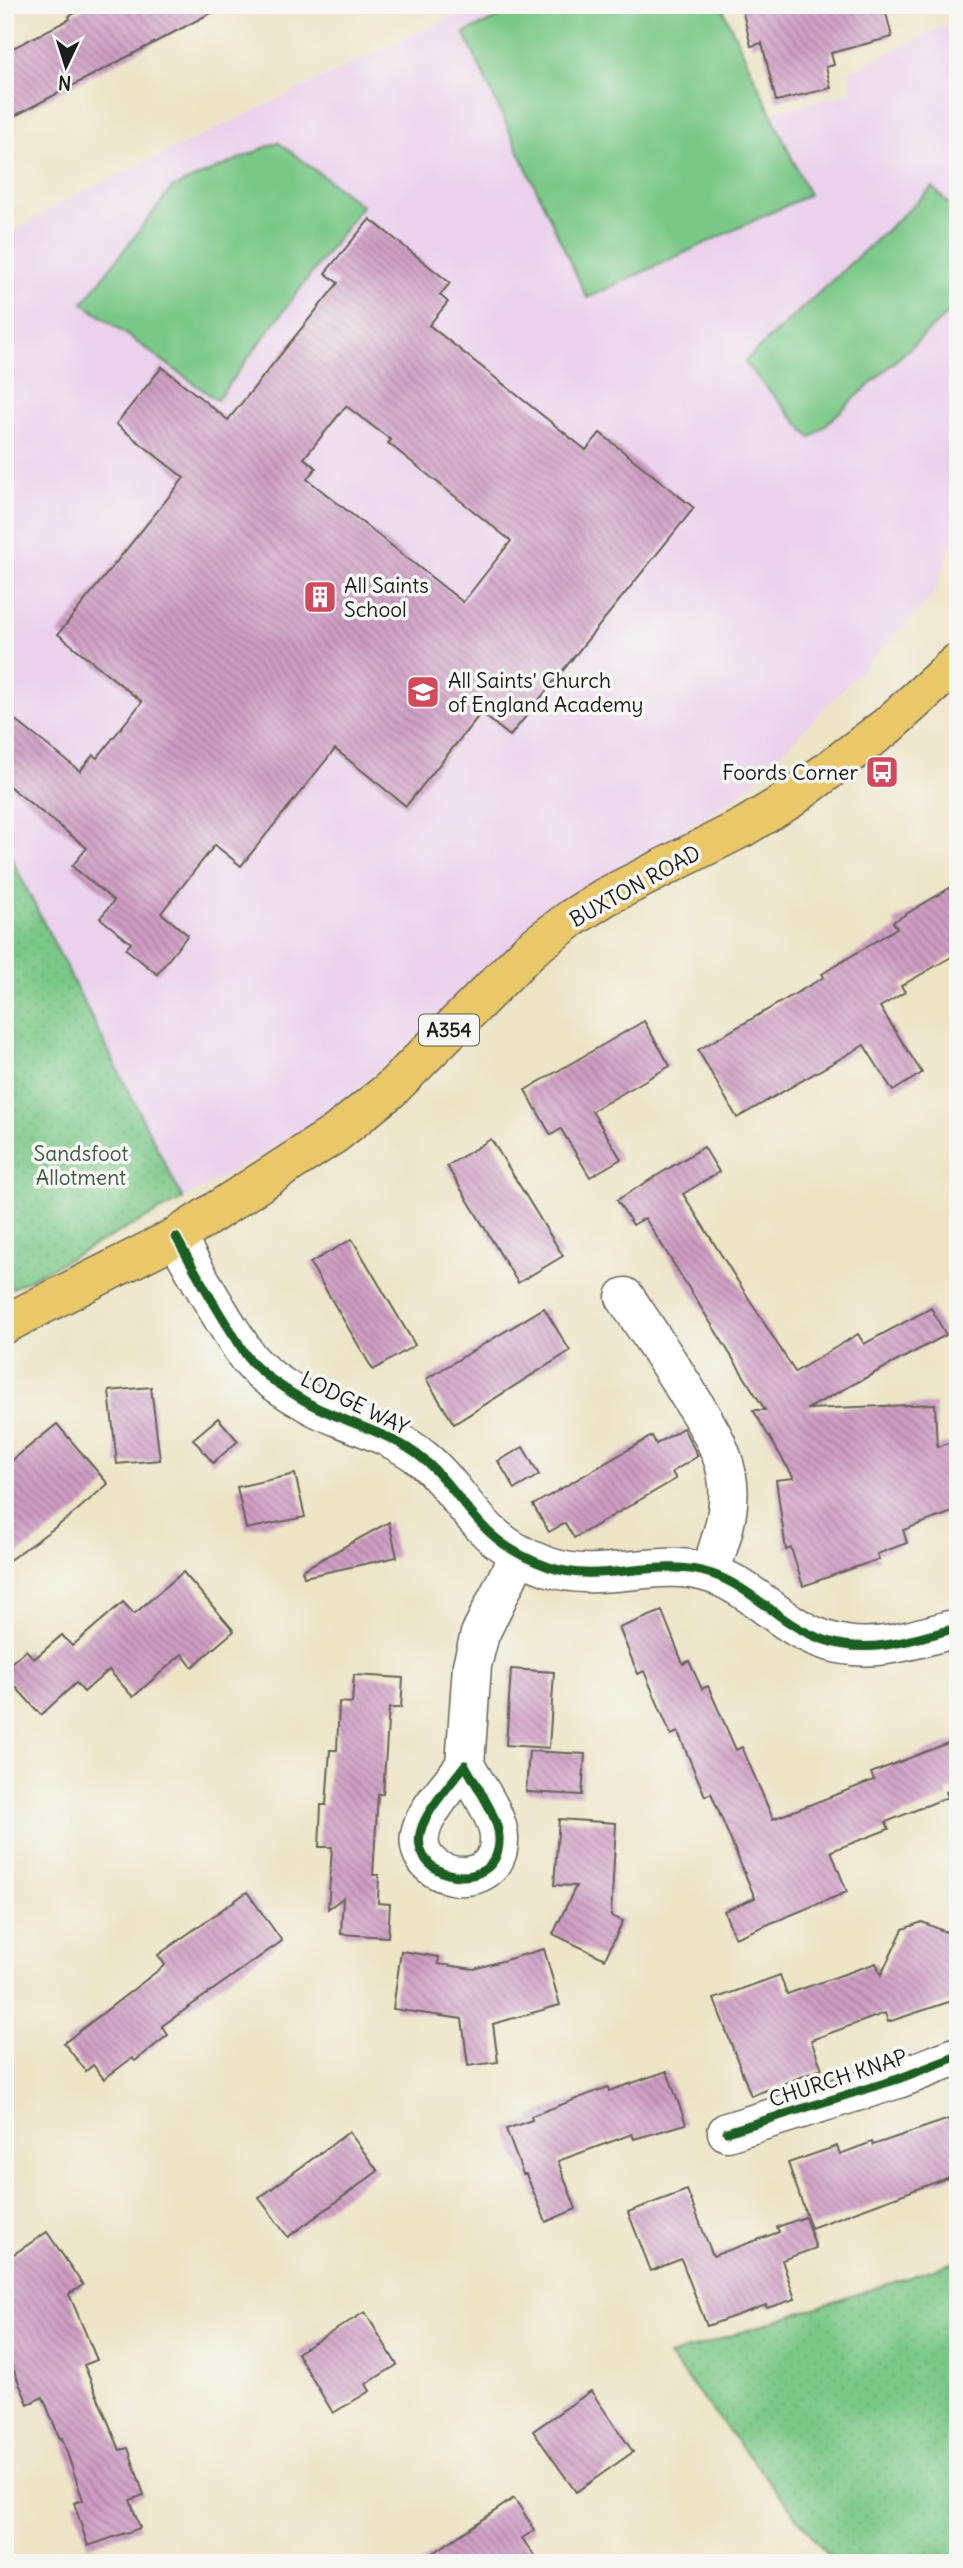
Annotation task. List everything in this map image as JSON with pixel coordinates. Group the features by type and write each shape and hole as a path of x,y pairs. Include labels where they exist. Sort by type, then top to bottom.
{"highway":[{"name":"BUXTON ROAD","path":"5,1324 176,1237 335,1134 381,1098 531,949 605,897 744,827 789,800 886,727 958,662"}],"street":[{"name":"LODGE WAY","path":"176,1237 250,1360 290,1392 315,1407 414,1452 440,1472 491,1535 519,1554 551,1568 582,1573 660,1567 710,1573 739,1585 789,1622 831,1643 861,1647 893,1646 949,1630"},
{"path":"625,1297 712,1433 723,1457 728,1483 728,1505 725,1526 710,1573"},
{"path":"465,1765 472,1665 477,1644 519,1554"},
{"name":"CHURCH KNAP","path":"727,2132 898,2079 958,2056"}],"shaded area":[{"name":"All Saints' Church of England Academy","path":"476,5 721,5 771,113 852,93 850,71 958,20 958,527 934,594 746,790 561,909 323,1119 183,1199 5,846 5,237 63,202"}],"green space":[{"path":"525,5 721,5 809,195 587,298 464,33"},
{"path":"278,142 362,206 217,400 83,303 172,188"},
{"path":"933,187 958,215 958,304 811,438 744,362"},
{"name":"Sandsfoot Allotment","path":"5,846 183,1199 5,1292"},
{"path":"958,2261 958,2563 834,2563 669,2356"}],"building":[{"path":"91,5 226,5 5,121 5,52 70,19 69,16"},
{"path":"741,5 884,5 892,37 831,53 834,65 826,67 831,88 776,101 762,43 751,46"},
{"name":"All Saints School","path":"370,219 450,283 440,295 448,302 429,325 586,450 600,433 694,508 510,736 481,713 406,806 335,749 241,866 215,845 161,913 188,935 157,974 126,949 131,943 100,918 114,901 72,866 87,848 5,783 5,712 80,771 93,755 97,758 142,702 58,634 184,478 116,424 162,367 228,420 338,283 325,273","holes":["346,406 391,440 388,443 511,541 463,602 307,479 316,468 304,458"]},
{"path":"958,883 958,953 901,986 905,992 880,1007 922,1073 893,1091 864,1045 737,1118 698,1050 824,977 822,974 897,928 893,922"},
{"path":"644,1021 670,1066 592,1111 621,1159 590,1177 561,1129 551,1135 525,1090"},
{"path":"491,1139 563,1256 518,1283 447,1166"},
{"path":"704,1147 719,1172 683,1194 795,1372 858,1334 864,1344 931,1308 946,1335 807,1409 935,1404 937,1447 958,1439 958,1510 903,1530 907,1543 877,1554 879,1559 803,1586 791,1548 786,1550 776,1480 794,1478 753,1410 765,1410 645,1218 633,1225 617,1200"},
{"path":"352,1239 415,1345 373,1370 310,1263"},
{"path":"544,1308 570,1351 454,1424 426,1379"},
{"path":"151,1387 160,1460 117,1464 109,1391"},
{"path":"218,1418 238,1441 213,1463 193,1439"},
{"path":"57,1424 108,1484 67,1519 5,1563 5,1466"},
{"path":"683,1428 698,1456 672,1472 676,1479 574,1538 565,1523 549,1532 533,1505 652,1436 656,1444"},
{"path":"523,1447 539,1475 515,1489 498,1461"},
{"path":"295,1474 305,1517 246,1529 237,1487"},
{"path":"389,1522 397,1557 304,1577 302,1570"},
{"path":"183,1572 234,1631 192,1667 182,1654 133,1697 109,1670 84,1692 76,1683 41,1715 5,1675 5,1668 26,1650 34,1659 62,1635 72,1646 123,1602 134,1614"},
{"path":"662,1611 683,1664 689,1661 702,1689 708,1686 736,1750 742,1747 773,1819 874,1780 871,1773 958,1739 958,1787 946,1792 948,1797 886,1822 889,1829 831,1851 847,1892 735,1938 724,1911 755,1898 711,1793 705,1796 678,1732 671,1735 644,1671 638,1674 619,1628"},
{"path":"511,1669 554,1672 549,1748 506,1745"},
{"path":"354,1675 403,1678 401,1708 389,1708 383,1794 378,1794 373,1875 379,1875 378,1903 390,1904 388,1937 341,1934 343,1898 328,1909 332,1847 319,1847 321,1805 326,1805 330,1750 337,1750 339,1702 352,1703"},
{"path":"529,1751 585,1754 582,1795 526,1792"},
{"path":"559,1819 616,1823 611,1916 623,1921 605,1959 553,1934 576,1886 554,1885"},
{"path":"247,1892 282,1941 162,2026 168,2035 135,2061 132,2058 104,2079 93,2065 86,2071 64,2043 165,1965 158,1955"},
{"path":"922,1922 958,1937 958,1999 888,2022 885,2013 811,2040 822,2069 751,2096 714,1999 780,1975 787,1994 876,1963 881,1975 903,1929"},
{"path":"544,1949 560,2005 493,2024 498,2062 468,2066 462,2019 393,2009 401,1951 439,1957 438,1964 474,1969"},
{"path":"667,2071 686,2124 634,2139 632,2134 558,2161 576,2209 546,2222 526,2174 523,2174 506,2129 532,2120 531,2116 608,2087 609,2091"},
{"path":"949,2119 951,2126 958,2123 958,2174 811,2228 788,2163 837,2146 840,2154 872,2142 873,2145"},
{"path":"349,2132 378,2171 288,2237 259,2198"},
{"path":"687,2190 713,2256 779,2232 777,2227 805,2217 816,2248 782,2260 795,2299 767,2308 766,2305 707,2326 681,2259 651,2271 628,2212"},
{"path":"47,2232 83,2285 69,2294 97,2360 84,2365 120,2450 128,2448 144,2495 130,2500 140,2528 88,2546 74,2503 83,2500 62,2438 60,2439 43,2397 28,2404 5,2350 5,2260"},
{"path":"365,2312 397,2365 366,2384 370,2391 333,2413 297,2353"},
{"path":"591,2391 633,2452 576,2492 533,2431"},
{"path":"514,2498 535,2530 522,2538 539,2563 419,2563"}],"cycle path":[{"path":"176,1237 255,1366 314,1406 411,1450 441,1476 490,1533 526,1557 569,1572 671,1568 712,1574 742,1589 808,1633 847,1645 886,1645 949,1630"},
{"path":"465,1765 491,1811 499,1838 495,1857 484,1870 469,1875 452,1875 436,1869 425,1858 420,1842 428,1815 465,1765"},
{"path":"727,2132 898,2079 958,2056"}],"place":[{"name":"All Saints School","path":"320,597"},
{"name":"All Saints' Church of England Academy","path":"423,692"},
{"name":"Foords Corner","path":"882,772"}]}
